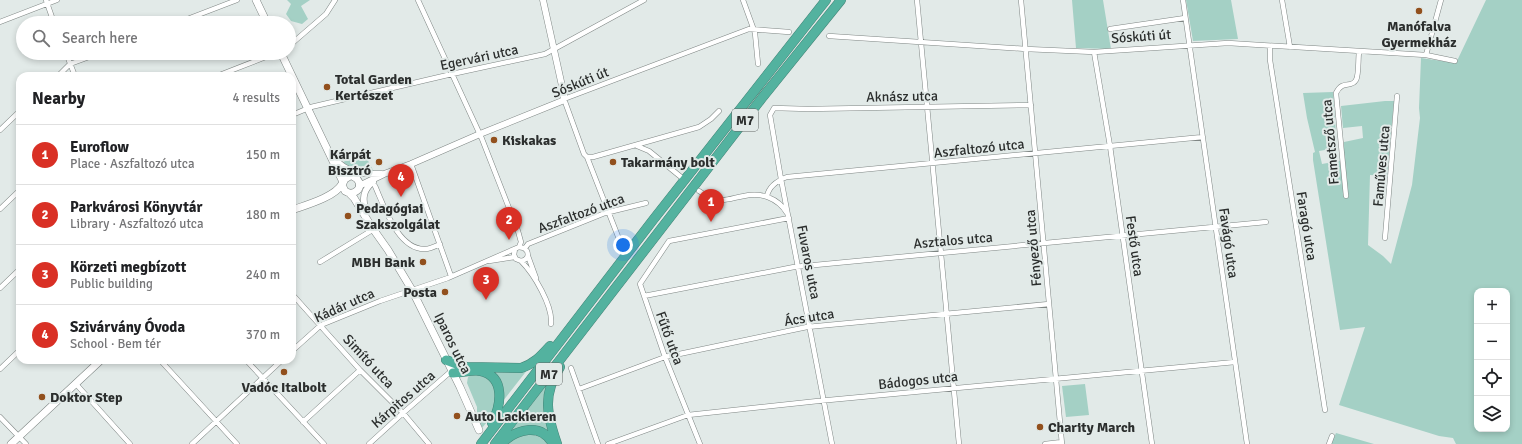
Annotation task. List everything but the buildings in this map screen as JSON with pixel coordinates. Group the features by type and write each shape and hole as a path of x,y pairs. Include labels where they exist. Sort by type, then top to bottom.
{"highway":[{"name":"M7","path":"481,444 653,220 826,0"},
{"name":"M7","path":"495,444 767,92 841,0"},
{"path":"446,360 466,370 527,366 538,359 559,335 574,323"},
{"path":"557,444 547,410 549,389 559,369 577,344 586,327"},
{"path":"453,373 458,369 475,370 488,374 494,378 500,392 500,403 496,415 481,444"},
{"path":"458,382 461,374 466,370"},
{"path":"501,444 514,433 527,429 544,434 553,444"}],"main road":[{"path":"256,0 264,16"},
{"path":"284,60 290,72"},
{"path":"296,84 331,157 342,183 342,188 348,193"},
{"path":"331,157 340,170 356,183"},
{"path":"296,208 330,195 340,188 346,178 356,183"},
{"path":"330,195 353,193 356,183"},
{"name":"Iparos utca","path":"356,183 361,202 374,228"},
{"name":"Iparos utca","path":"348,193 374,228 412,290 458,382 479,430"},
{"path":"11,444 97,364"}],"street":[{"path":"0,22 46,2 57,0"},
{"path":"195,16 236,0"},
{"path":"296,40 326,14 335,0"},
{"path":"418,0 480,134 518,231 521,242 514,253 515,257"},
{"path":"543,0 555,49 564,99 584,154 587,157 619,238"},
{"name":"Egervári utca","path":"296,113 452,74 545,54 644,0"},
{"path":"743,0 755,33 758,64"},
{"path":"918,0 940,252 959,444"},
{"name":"Fényező utca","path":"1021,0 1062,443"},
{"name":"Favágó utca","path":"1183,0 1247,444"},
{"path":"1282,0 1290,47"},
{"path":"1426,55 1441,0"},
{"path":"46,2 51,16"},
{"path":"1110,29 1185,18"},
{"name":"Sóskúti út","path":"356,183 410,164 480,134 555,105 564,99 739,32 753,28 789,32"},
{"name":"Sóskúti út","path":"829,36 1026,50 1094,52 1228,43 1426,55 1455,61"},
{"name":"Faragó utca","path":"1270,46 1270,60 1325,410"},
{"name":"Festő utca","path":"1094,52 1110,146 1152,444"},
{"name":"Fametsző utca","path":"1346,196 1336,93 1339,87 1356,82 1358,52"},
{"path":"69,60 73,72"},
{"path":"62,72 70,64 81,60"},
{"path":"227,72 258,60"},
{"name":"Faműves utca","path":"1385,238 1397,96"},
{"name":"Aknász utca","path":"774,108 808,109 1031,105"},
{"name":"Fuvaros utca","path":"774,108 770,115 781,179 832,444"},
{"path":"587,157 593,157 699,127 711,119 718,111"},
{"path":"0,130 16,115"},
{"name":"Aszfaltozó utca","path":"781,179 787,177 1203,137"},
{"path":"634,146 649,151 681,177"},
{"path":"331,157 342,166 350,170 368,174 384,174"},
{"path":"410,164 451,276"},
{"path":"365,208 363,198 366,189 384,174"},
{"path":"767,196 768,192 781,179"},
{"path":"375,186 396,231 407,242 420,249 427,249 440,244"},
{"path":"699,191 720,200 745,195 767,196 779,204 789,218"},
{"path":"0,209 16,194"},
{"name":"Aszfaltozó utca","path":"525,248 528,244 609,212 646,203"},
{"name":"Fűtő utca","path":"700,444 665,357 640,287 641,281 667,243 672,240 789,218"},
{"name":"Asztalos utca","path":"644,296 798,266 1266,222"},
{"path":"320,262 374,228"},
{"path":"518,231 522,234 525,248 551,317 551,324"},
{"path":"412,290 476,267 485,261 508,251 517,248 525,248"},
{"path":"521,261 528,256"},
{"path":"485,261 515,257 517,260 521,261 537,281"},
{"path":"0,288 16,273"},
{"name":"Kádár utca","path":"296,347 321,325 380,301 412,290"},
{"name":"Simító utca","path":"296,298 360,370 403,413 429,444"},
{"name":"Ács utca","path":"579,389 665,357 810,326 1049,304"},
{"path":"0,369 16,354"},
{"name":"Bádogos utca","path":"608,444 688,415 1057,378 1235,362"},
{"path":"164,364 237,444"},
{"path":"250,364 324,444"},
{"path":"192,444 278,364"},
{"path":"571,368 598,444"},
{"path":"303,422 360,370"},
{"name":"Kárpitos utca","path":"369,444 449,373 453,373"},
{"path":"76,384 130,444"},
{"path":"0,416 26,444"},
{"path":"1329,444 1332,436"},
{"path":"1045,444 1062,443"}],"green space":[{"path":"287,0 310,0 301,6 308,19 302,24 296,22 296,16 287,16 286,14 291,4"},
{"path":"1072,0 1103,0 1111,49 1076,48"},
{"path":"1186,0 1231,0 1238,39 1193,41"},
{"path":"1486,0 1522,0 1522,444 1456,444 1453,438 1439,436 1339,405 1365,327 1340,330 1313,160 1313,153 1315,152 1303,93 1333,92 1337,148 1319,151 1322,164 1344,160 1344,142 1363,138 1362,126 1343,128 1341,106 1394,101 1387,176 1370,175 1368,245 1391,264 1412,185 1420,118 1421,58 1456,63"},
{"path":"364,153 374,172 362,171 343,162"},
{"path":"528,369 503,401 489,370"},
{"path":"474,373 491,380 498,393 492,416 482,428 477,416 477,407 467,383 468,377"},
{"path":"547,384 551,433 513,430 513,429"},
{"path":"1085,384 1089,415 1066,417 1062,386"},
{"path":"1336,433 1374,444 1331,444"},
{"path":"532,434 544,439 549,444 506,444 519,436"}],"place":[{"name":"Manófalva Gyermekház","path":"1419,11"},
{"name":"Total Garden Kertészet","path":"327,87"},
{"name":"Kiskakas","path":"494,140"},
{"name":"Kárpát Bisztró","path":"379,162"},
{"name":"Takarmány bolt","path":"613,162"},
{"name":"Szivárvány Óvoda","path":"401,197"},
{"name":"Pedagógiai Szakszolgálat","path":"348,216"},
{"name":"Euroflow","path":"711,222"},
{"name":"Parkvárosi Könyvtár","path":"509,240"},
{"name":"MBH Bank","path":"423,262"},
{"name":"Posta","path":"445,292"},
{"name":"Körzeti megbízott","path":"486,300"},
{"name":"Vadóc Italbolt","path":"284,372"},
{"name":"Doktor Step","path":"42,397"},
{"name":"Auto Lackieren","path":"457,416"},
{"name":"Charity March","path":"1040,427"}]}
